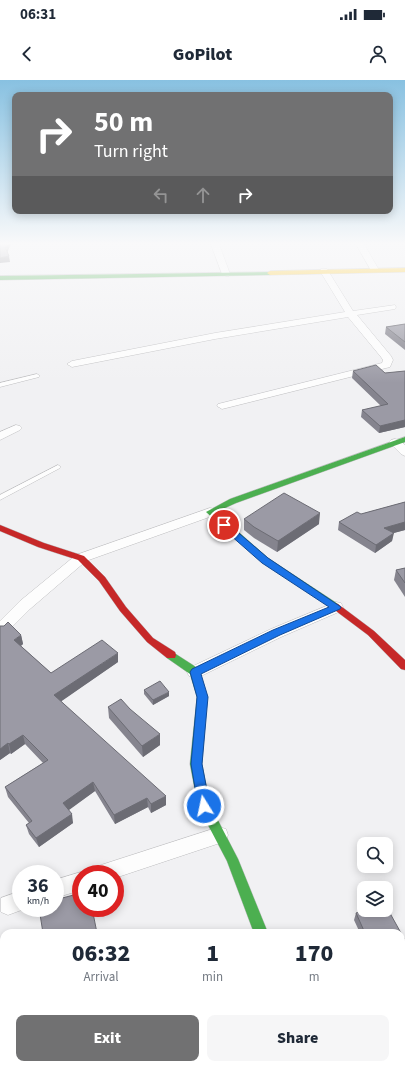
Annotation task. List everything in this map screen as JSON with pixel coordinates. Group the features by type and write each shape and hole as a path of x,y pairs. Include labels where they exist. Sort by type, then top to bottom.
{"street":[{"path":"222,406 386,365 388,360 386,356 350,313 336,290"},
{"path":"72,364 215,336 392,307"},
{"path":"0,437 16,428"},
{"path":"0,630 24,604 81,558 210,512 233,501 400,440 405,452"},
{"path":"210,512 265,560 336,607 371,633 405,666"},
{"path":"0,528 41,545 81,558 102,579 123,609 150,640 195,672 202,697 196,764 204,806 232,859 259,929"},
{"path":"195,672 276,633 336,607"},
{"path":"124,866 219,834"}],"lane":[{"path":"0,385 37,376"},
{"path":"0,498 58,467"}],"building":[{"path":"405,324 405,342 386,327"},
{"path":"376,365 385,373 405,371 405,420 380,426 362,410 388,404 353,371"},
{"path":"284,493 320,513 278,541 254,527 244,519"},
{"path":"405,502 405,522 384,528 394,533 376,545 339,522 357,512 361,514"},
{"path":"405,568 405,583 396,570"},
{"path":"8,622 21,635 14,640 51,673 102,640 118,653 54,695 166,796 151,804 147,798 114,815 93,782 63,803 72,814 36,838 26,825 32,821 5,787 48,760 23,735 0,749 0,626 4,626"},
{"path":"160,681 169,692 153,700 144,690"},
{"path":"121,699 130,709 160,734 142,746 108,707"},
{"path":"72,895 72,917 94,917 96,929 42,929 40,917 64,917 64,898"},
{"path":"358,917 392,917 399,929 363,929"}],"traffic: fast":[{"path":"335,606 265,560 210,512 233,501 405,439"},
{"path":"171,655 195,672 202,697 196,764 204,806 232,859 259,929"}],"traffic: jam":[{"path":"0,528 41,545 81,558 102,579 123,609 150,640 171,655"},
{"path":"335,606 371,633 405,666"}],"route":[{"path":"204,806 196,764 201,726 202,697 195,672 276,633 336,607 265,560 224,525"}]}
